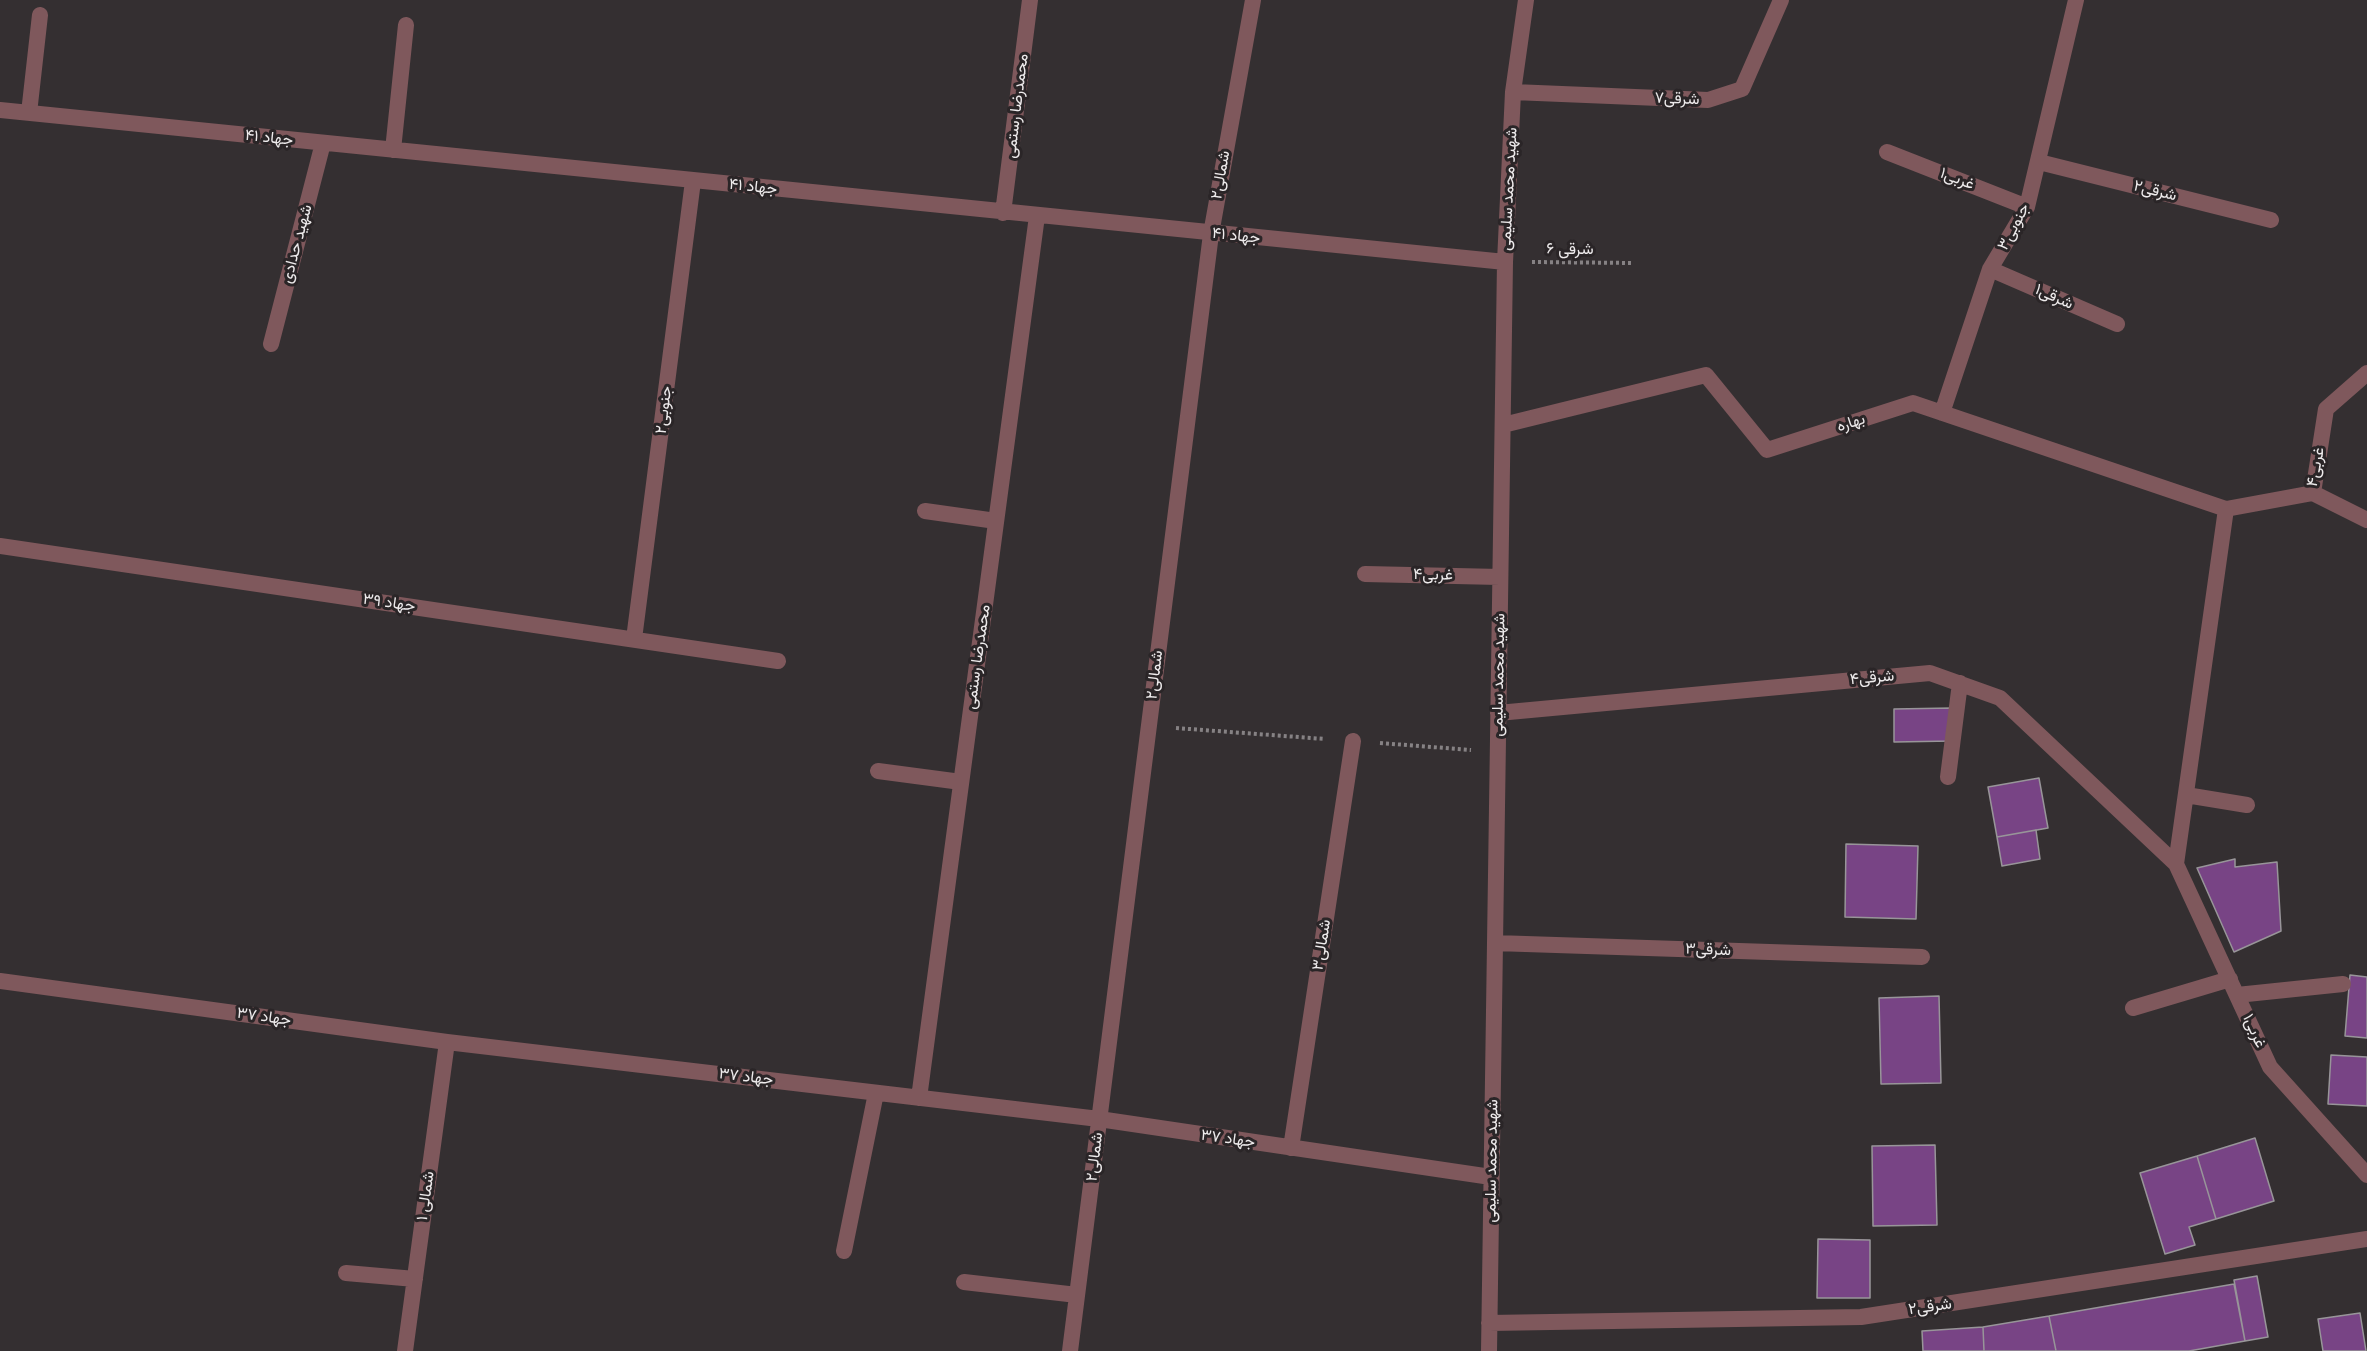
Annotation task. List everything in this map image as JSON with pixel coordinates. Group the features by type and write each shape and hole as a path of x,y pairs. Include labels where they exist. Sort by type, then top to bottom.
{"street":[{"name":"محمدرضا رستمی","path":"1003,213 1030,0"},
{"name":"شمالی۲","path":"1070,1351 1211,234 1253,0"},
{"name":"شهید محمد سلیمی","path":"1488,1351 1505,262 1513,92 1526,0"},
{"name":"شرقی۷","path":"1513,92 1708,100 1742,89 1781,0"},
{"name":"جنوبی۳","path":"1942,413 1990,269 2027,207 2076,0"},
{"path":"29,113 40,15"},
{"path":"393,150 406,26"},
{"name":"جهاد ۴۱","path":"0,110 693,182 1505,262"},
{"name":"شهید حدادی","path":"271,344 323,143"},
{"name":"غربی۱","path":"1887,152 2027,207"},
{"name":"شرقی۲","path":"2039,162 2271,220"},
{"name":"جنوبی۲","path":"634,639 693,182"},
{"name":"محمدرضا رستمی","path":"919,1098 1037,216"},
{"name":"شرقی۱","path":"1990,269 2117,324"},
{"name":"غربی۴","path":"2226,508 2313,494 2326,409 2367,373"},
{"name":"بهاره","path":"1503,425 1706,375 1767,450 1913,403 2226,508"},
{"path":"2313,494 2367,520"},
{"path":"2176,864 2226,508"},
{"path":"925,511 996,521"},
{"name":"جهاد ۳۹","path":"0,546 778,661"},
{"name":"غربی۴","path":"1365,574 1500,577"},
{"name":"شرقی۴","path":"1498,713 1930,673 2000,698 2176,864"},
{"path":"1948,777 1959,683"},
{"name":"شمالی۳","path":"1291,1148 1353,741"},
{"path":"878,771 961,782"},
{"path":"2186,795 2247,805"},
{"name":"غربی۱","path":"2176,864 2270,1067 2367,1175"},
{"name":"شرقی۳","path":"1495,943 1922,957"},
{"path":"2133,1008 2230,979"},
{"name":"جهاد ۳۷","path":"0,981 447,1042 1099,1119 1491,1177"},
{"path":"2237,995 2343,984"},
{"name":"شمالی ۱","path":"405,1351 447,1042"},
{"path":"844,1251 876,1093"},
{"name":"شرقی۲","path":"1489,1323 1861,1317 2367,1239"},
{"path":"346,1273 415,1279"},
{"path":"964,1282 1077,1295"}],"path":[{"name":"شرقی ۶","path":"1505,262 1634,263"}],"building":[{"path":"1952,708 1952,741 1894,742 1894,709"},
{"path":"2039,778 2048,828 1997,837 1988,787"},
{"path":"2036,830 2040,859 2002,866 1997,837"},
{"path":"1846,844 1918,846 1916,919 1845,917"},
{"path":"2235,859 2235,867 2277,862 2281,931 2234,952 2197,868"},
{"path":"2350,975 2367,977 2367,1038 2345,1036"},
{"path":"1939,996 1941,1083 1881,1084 1879,998"},
{"path":"2331,1055 2367,1057 2367,1106 2328,1104"},
{"path":"2255,1138 2274,1201 2216,1219 2197,1156"},
{"path":"1935,1145 1937,1225 1873,1226 1872,1146"},
{"path":"2197,1156 2216,1219 2189,1227 2195,1245 2165,1254 2140,1173"},
{"path":"1818,1239 1870,1240 1870,1298 1817,1298"},
{"path":"2257,1276 2268,1337 2245,1341 2234,1280"},
{"path":"2234,1284 2245,1341 2189,1351 2056,1351 2049,1316"},
{"path":"2360,1313 2366,1351 2323,1351 2318,1319"},
{"path":"2049,1316 2056,1351 1984,1351 1983,1327"},
{"path":"1983,1327 1984,1351 1923,1351 1922,1331"}]}
